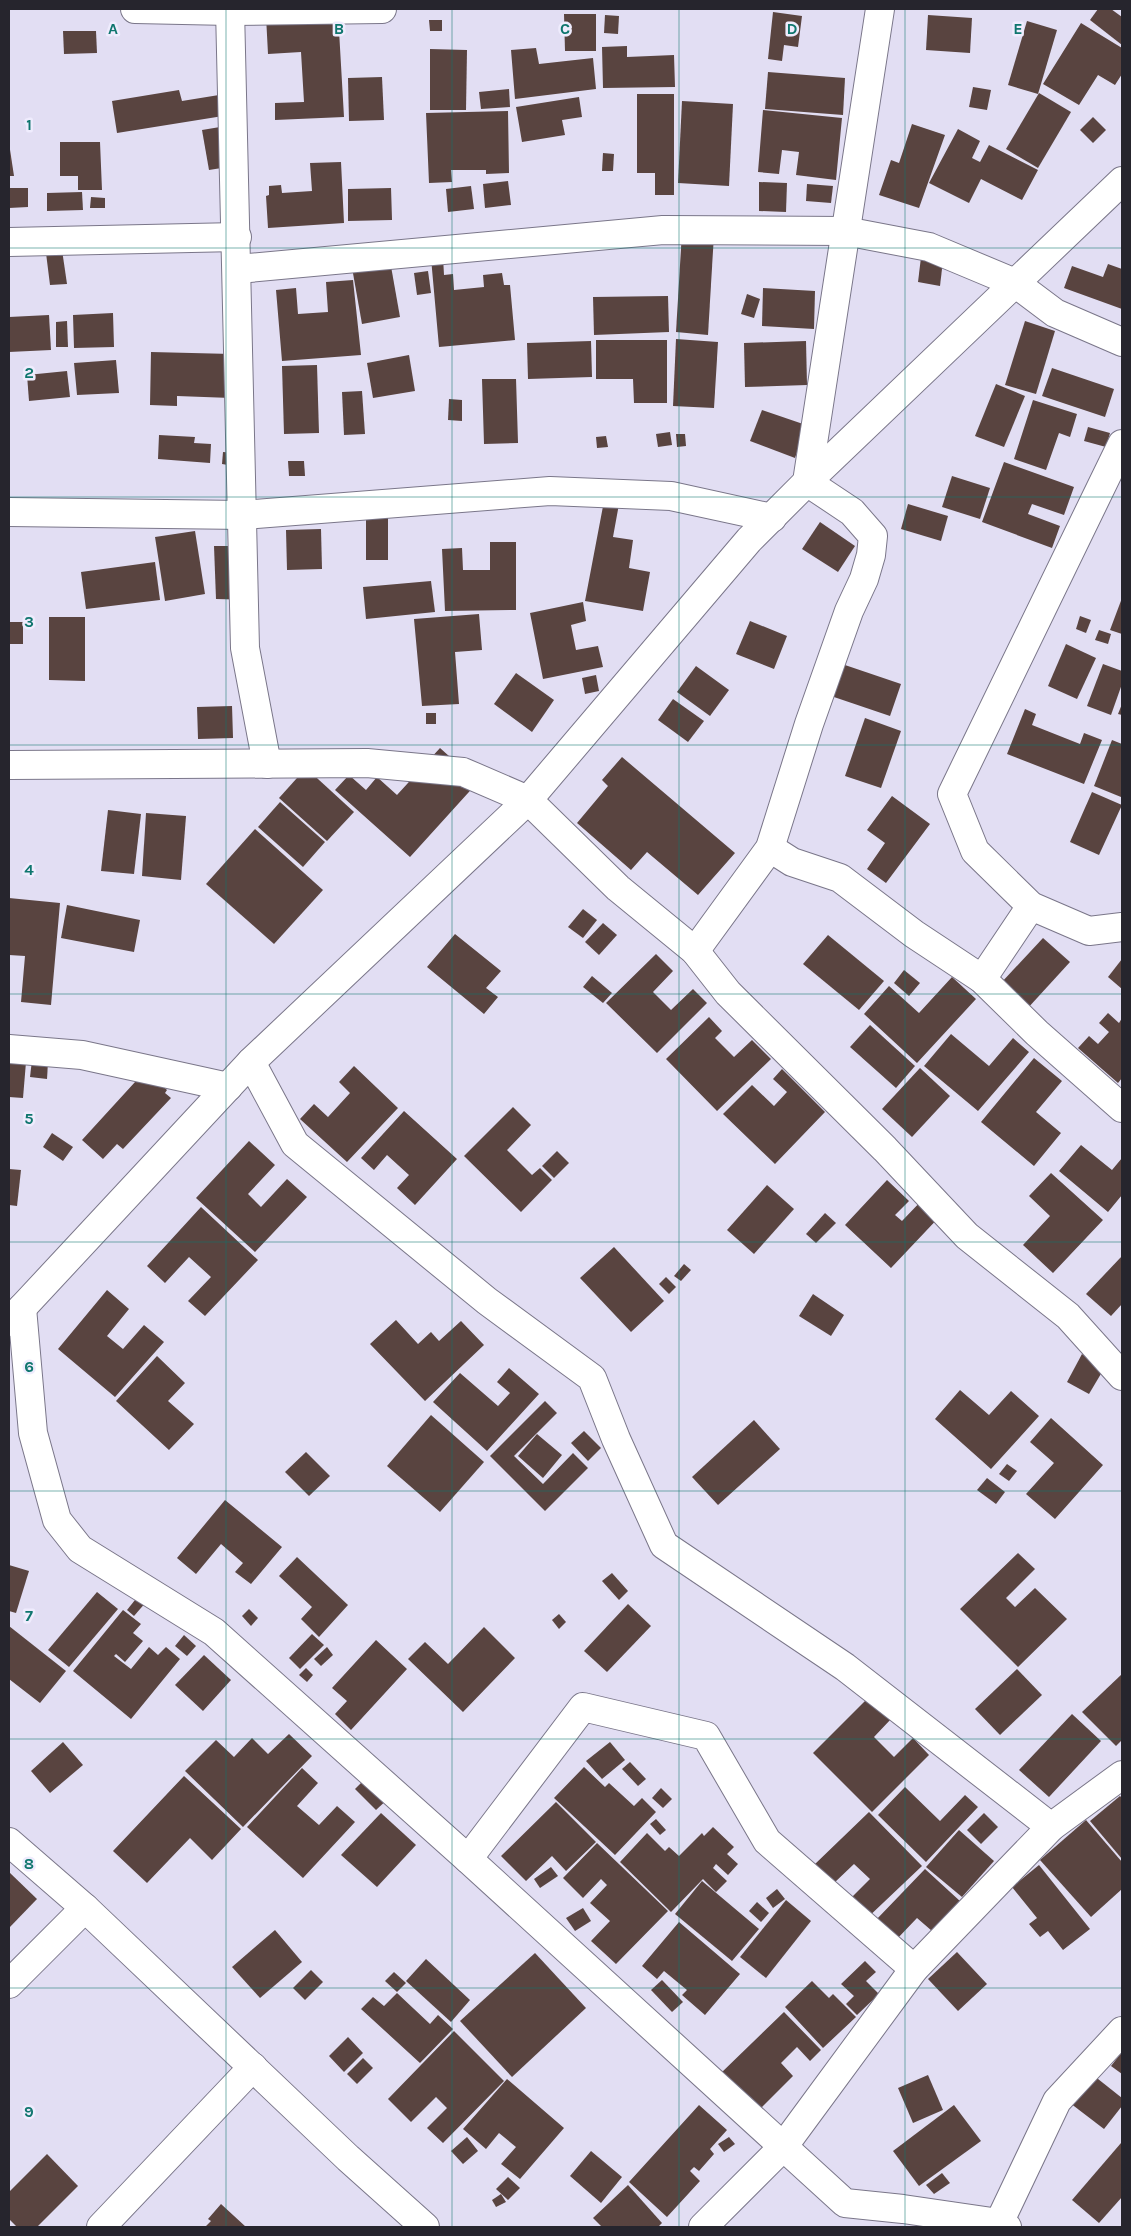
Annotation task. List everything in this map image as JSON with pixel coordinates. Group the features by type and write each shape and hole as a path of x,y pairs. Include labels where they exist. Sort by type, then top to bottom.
{"street":[{"path":"135,9 382,9"},
{"path":"806,482 880,9"},
{"path":"230,10 238,269 245,648 267,764"},
{"path":"1122,181 806,482 749,540 528,800 251,1062 16,1315 33,1432 56,1520 80,1549 214,1632 468,1859 845,2203 903,2209 998,2226 1057,2101 1122,2030"},
{"path":"238,269 663,230 845,231 929,247 1015,283 1055,313 1122,342"},
{"path":"9,242 237,237"},
{"path":"1122,444 952,794 975,851 1030,906 1089,931 1122,926"},
{"path":"695,951 770,848 809,724 850,611 864,579 871,555 873,536 852,512 806,482"},
{"path":"9,512 243,515 550,491 671,496 772,518"},
{"path":"9,765 367,763 463,772 528,800 618,888 695,951 728,993 885,1149 966,1236 1068,1316 1122,1376"},
{"path":"770,848 792,862 840,878 914,934 982,978 1037,1032 1122,1108"},
{"path":"982,978 1030,906"},
{"path":"9,1049 82,1055 228,1087"},
{"path":"251,1062 295,1144 487,1301 592,1378 616,1439 664,1545 845,1667 1052,1827"},
{"path":"468,1859 583,1707 706,1736 767,1841 914,1969"},
{"path":"703,2227 783,2147 914,1969 1052,1827 1122,1775"},
{"path":"9,1842 85,1908 348,2158 412,2223"},
{"path":"9,1984 85,1908"},
{"path":"101,2227 253,2067"}],"building":[{"path":"1098,9 1111,9 1122,17 1122,45 1090,20"},
{"path":"773,12 802,16 798,47 784,45 782,61 768,59"},
{"path":"338,13 344,117 275,120 275,103 304,102 301,52 268,54 266,16"},
{"path":"564,14 596,14 596,51 565,51"},
{"path":"605,15 619,16 618,34 604,33"},
{"path":"928,15 972,18 970,53 926,50"},
{"path":"429,20 442,20 442,31 430,31"},
{"path":"1027,21 1057,30 1038,94 1008,85"},
{"path":"1081,23 1122,48 1122,74 1115,85 1098,75 1079,105 1043,84"},
{"path":"63,31 96,31 97,53 64,54"},
{"path":"627,46 627,57 674,55 675,87 603,88 602,47"},
{"path":"536,48 539,64 593,58 596,89 515,99 511,50"},
{"path":"430,49 467,50 466,110 430,110"},
{"path":"768,72 845,78 843,115 765,109"},
{"path":"382,77 384,120 349,121 348,78"},
{"path":"973,87 991,90 987,110 969,107"},
{"path":"509,89 510,107 481,109 479,92"},
{"path":"179,90 182,101 219,95 223,116 117,133 112,101"},
{"path":"1039,93 1071,112 1038,168 1006,149"},
{"path":"637,94 674,94 674,195 655,195 655,173 637,173"},
{"path":"579,97 582,117 562,120 565,135 522,142 516,107"},
{"path":"682,101 733,104 729,186 678,183"},
{"path":"763,110 842,118 836,180 796,175 799,152 782,150 779,174 758,172"},
{"path":"508,111 509,173 486,174 486,170 451,170 452,182 429,183 426,113"},
{"path":"1093,117 1106,130 1093,143 1080,130"},
{"path":"912,124 945,135 919,208 879,195 891,160 899,163"},
{"path":"226,126 234,166 209,170 202,130"},
{"path":"958,129 980,141 972,158 980,162 989,145 1038,170 1022,200 981,179 969,203 929,183"},
{"path":"60,142 100,142 102,190 78,190 78,176 60,176"},
{"path":"9,143 14,176 9,176"},
{"path":"603,153 614,154 613,171 602,171"},
{"path":"341,162 344,223 268,228 266,196 269,195 269,186 281,185 282,193 312,191 310,163"},
{"path":"508,181 511,205 485,208 483,184"},
{"path":"759,182 787,183 786,212 759,211"},
{"path":"807,184 833,186 831,203 806,201"},
{"path":"471,186 474,209 448,212 446,189"},
{"path":"9,188 28,188 28,207 9,208"},
{"path":"391,188 392,220 348,221 348,189"},
{"path":"82,192 83,210 47,211 47,193"},
{"path":"91,197 105,198 105,208 90,208"},
{"path":"682,232 714,234 708,335 676,332"},
{"path":"61,243 67,284 50,285 45,245"},
{"path":"922,249 944,252 940,286 918,282"},
{"path":"389,255 400,317 362,324 351,262"},
{"path":"443,257 444,275 453,274 454,290 484,287 483,275 502,273 504,285 510,285 515,340 439,347 431,258"},
{"path":"1108,264 1122,269 1122,309 1064,288 1072,266 1103,277"},
{"path":"428,271 431,293 417,295 414,273"},
{"path":"353,280 361,355 282,361 276,290 296,288 298,314 328,312 326,282"},
{"path":"763,288 815,291 814,329 762,326"},
{"path":"747,294 760,299 754,318 741,314"},
{"path":"668,296 669,332 594,335 593,297"},
{"path":"113,313 114,347 74,348 73,315"},
{"path":"49,315 51,350 9,352 9,317"},
{"path":"67,321 68,347 56,347 56,322"},
{"path":"1025,321 1055,331 1036,394 1005,385"},
{"path":"676,339 718,342 714,408 673,406"},
{"path":"596,340 667,340 667,403 634,403 633,379 596,379"},
{"path":"591,341 592,377 528,379 527,343"},
{"path":"806,341 807,385 745,387 744,343"},
{"path":"151,352 232,354 231,398 177,396 177,406 150,405"},
{"path":"409,355 415,391 373,398 367,363"},
{"path":"116,360 119,393 77,395 74,363"},
{"path":"317,365 319,433 284,434 282,366"},
{"path":"1052,368 1114,389 1105,417 1042,396"},
{"path":"67,371 70,397 29,401 27,375"},
{"path":"482,379 516,379 518,443 484,444"},
{"path":"996,384 1025,396 1004,447 975,436"},
{"path":"362,391 365,434 344,435 342,392"},
{"path":"449,399 462,400 462,421 448,420"},
{"path":"1033,400 1077,414 1070,437 1059,433 1046,470 1014,459"},
{"path":"762,410 806,425 795,458 750,441"},
{"path":"1088,427 1110,433 1106,447 1084,441"},
{"path":"670,432 672,445 658,447 656,434"},
{"path":"676,434 685,434 686,446 677,447"},
{"path":"159,435 195,437 194,443 211,444 210,463 158,459"},
{"path":"606,436 608,447 597,448 596,437"},
{"path":"223,452 235,453 234,466 222,464"},
{"path":"288,461 304,461 305,476 289,476"},
{"path":"1004,462 1074,487 1064,515 1032,504 1028,514 1060,526 1052,548 982,522"},
{"path":"952,476 990,488 980,519 942,507"},
{"path":"604,501 619,504 613,537 633,540 629,568 650,572 643,611 585,601"},
{"path":"908,504 948,516 941,541 901,529"},
{"path":"366,517 388,518 388,560 366,560"},
{"path":"820,522 855,546 838,572 802,549"},
{"path":"321,529 322,569 287,570 286,530"},
{"path":"195,531 205,594 165,601 155,537"},
{"path":"490,542 516,542 516,610 445,611 442,549 462,548 463,570 490,570"},
{"path":"214,546 236,546 253,600 216,599"},
{"path":"155,562 160,600 86,609 81,572"},
{"path":"431,581 435,612 366,619 363,587"},
{"path":"1122,598 1122,634 1110,630"},
{"path":"583,602 586,621 571,625 576,650 598,646 603,667 543,679 530,613"},
{"path":"479,614 482,650 455,652 459,704 422,706 414,619"},
{"path":"1080,616 1091,620 1086,633 1076,629"},
{"path":"49,617 85,617 85,681 49,680"},
{"path":"750,621 787,636 774,669 736,654"},
{"path":"9,622 23,622 23,644 9,644"},
{"path":"1099,630 1111,634 1108,644 1095,640"},
{"path":"1066,644 1096,658 1077,699 1048,686"},
{"path":"842,664 901,684 890,716 831,696"},
{"path":"1103,664 1122,671 1122,684 1111,715 1087,706"},
{"path":"696,666 729,690 710,716 677,692"},
{"path":"516,673 554,700 532,732 494,704"},
{"path":"596,675 599,691 585,694 582,678"},
{"path":"673,699 704,721 688,742 658,720"},
{"path":"1122,704 1122,715 1118,714"},
{"path":"232,706 233,738 198,739 197,707"},
{"path":"1025,709 1036,714 1032,725 1080,744 1084,733 1102,740 1084,784 1007,754"},
{"path":"426,713 436,713 436,724 426,724"},
{"path":"865,718 901,731 881,788 845,776"},
{"path":"1112,740 1122,744 1121,797 1094,786"},
{"path":"440,748 478,782 410,857 335,790 349,775 366,790 377,777 397,795"},
{"path":"622,757 735,853 698,895 647,852 631,870 577,823 608,786 602,780"},
{"path":"306,768 354,812 327,841 279,798"},
{"path":"1092,792 1122,805 1099,855 1070,842"},
{"path":"892,796 930,824 886,883 867,869 885,843 867,830"},
{"path":"280,802 325,842 303,867 258,827"},
{"path":"108,810 141,814 134,874 101,871"},
{"path":"146,813 186,816 181,880 142,876"},
{"path":"255,829 323,890 274,944 206,884"},
{"path":"9,898 60,903 51,1005 21,1002 25,956 9,955"},
{"path":"67,905 140,920 134,952 61,938"},
{"path":"583,909 597,920 583,938 568,927"},
{"path":"603,923 617,935 599,955 585,942"},
{"path":"455,934 501,971 486,988 498,997 484,1014 427,967"},
{"path":"828,935 884,981 859,1010 803,964"},
{"path":"1043,938 1070,962 1027,1009 1000,984"},
{"path":"656,954 673,971 653,992 671,1010 693,989 707,1003 657,1053 606,1003"},
{"path":"1122,959 1122,989 1108,977"},
{"path":"904,970 920,983 909,996 894,983"},
{"path":"592,976 612,993 603,1003 583,987"},
{"path":"952,977 976,999 917,1063 864,1014 889,986 919,1013"},
{"path":"1108,1013 1119,1023 1122,1018 1122,1078 1118,1083 1078,1048 1089,1036 1098,1044 1109,1032 1099,1023"},
{"path":"709,1017 722,1031 715,1038 734,1057 752,1040 771,1059 717,1111 666,1059"},
{"path":"870,1025 915,1066 896,1088 850,1047"},
{"path":"951,1034 989,1066 1013,1038 1029,1052 978,1111 924,1066"},
{"path":"1034,1058 1062,1081 1036,1112 1061,1133 1034,1166 981,1122"},
{"path":"9,1060 26,1062 23,1098 9,1097"},
{"path":"32,1060 48,1062 47,1079 30,1077"},
{"path":"354,1066 398,1108 347,1162 300,1119 314,1104 328,1117 350,1093 339,1082"},
{"path":"920,1068 950,1096 912,1137 882,1109"},
{"path":"782,1069 825,1112 775,1164 723,1114 752,1085 774,1106 787,1092 773,1079"},
{"path":"146,1070 167,1090 165,1093 171,1098 123,1149 117,1144 103,1159 82,1140"},
{"path":"513,1107 531,1125 507,1150 532,1175 540,1168 552,1180 521,1212 464,1156"},
{"path":"404,1111 457,1159 415,1205 397,1188 409,1175 387,1155 374,1170 361,1158"},
{"path":"52,1133 73,1147 63,1161 43,1147"},
{"path":"249,1141 275,1165 248,1194 261,1207 287,1179 307,1197 255,1252 196,1198"},
{"path":"1081,1145 1112,1170 1122,1158 1122,1195 1108,1212 1059,1171"},
{"path":"557,1151 569,1163 554,1178 542,1166"},
{"path":"9,1169 21,1170 17,1206 9,1205"},
{"path":"1051,1173 1103,1220 1053,1273 1023,1245 1050,1216 1029,1196"},
{"path":"887,1180 909,1201 895,1215 902,1221 925,1197 943,1213 891,1268 845,1225"},
{"path":"767,1185 794,1209 754,1254 727,1230"},
{"path":"201,1207 258,1260 205,1316 188,1301 211,1277 189,1257 165,1283 147,1266"},
{"path":"825,1213 836,1223 816,1243 806,1234"},
{"path":"614,1247 664,1301 631,1332 580,1278"},
{"path":"1122,1256 1122,1304 1111,1316 1086,1294"},
{"path":"684,1264 691,1270 681,1281 674,1276"},
{"path":"666,1277 676,1287 669,1294 659,1284"},
{"path":"107,1290 129,1309 107,1336 123,1349 144,1325 164,1342 115,1397 58,1349"},
{"path":"813,1294 844,1315 831,1336 799,1316"},
{"path":"396,1320 418,1344 431,1332 439,1341 461,1321 484,1345 425,1401 370,1344"},
{"path":"1082,1354 1105,1367 1089,1394 1067,1382"},
{"path":"157,1356 185,1383 168,1401 194,1424 169,1450 116,1401"},
{"path":"509,1368 539,1394 487,1451 433,1402 460,1373 498,1406 510,1393 497,1382"},
{"path":"960,1390 989,1415 1011,1391 1039,1416 991,1469 935,1419"},
{"path":"545,1401 557,1413 514,1456 543,1484 573,1453 588,1468 545,1511 490,1456"},
{"path":"431,1415 484,1462 440,1512 387,1466"},
{"path":"1051,1418 1103,1465 1055,1519 1026,1494 1054,1463 1030,1442"},
{"path":"754,1420 780,1449 718,1505 692,1477"},
{"path":"584,1431 601,1448 588,1461 571,1443"},
{"path":"537,1434 562,1455 543,1478 518,1456"},
{"path":"306,1452 330,1476 309,1496 285,1472"},
{"path":"1007,1464 1017,1471 1009,1481 999,1474"},
{"path":"987,1478 1005,1492 996,1504 977,1490"},
{"path":"225,1500 282,1547 251,1584 235,1572 243,1563 221,1544 196,1574 177,1558"},
{"path":"1018,1553 1035,1569 1006,1598 1015,1607 1035,1588 1067,1619 1018,1667 960,1609"},
{"path":"297,1557 348,1605 319,1637 301,1619 312,1607 279,1576"},
{"path":"9,1565 29,1571 16,1613 9,1611"},
{"path":"612,1573 628,1591 619,1600 602,1581"},
{"path":"97,1592 118,1609 69,1667 48,1650"},
{"path":"139,1595 147,1601 134,1616 127,1610"},
{"path":"628,1604 651,1626 607,1672 584,1651"},
{"path":"249,1609 258,1618 251,1626 242,1616"},
{"path":"123,1610 141,1624 133,1633 143,1641 125,1662 116,1654 114,1656 131,1669 149,1647 158,1655 166,1647 180,1659 131,1719 73,1671"},
{"path":"559,1614 566,1622 559,1629 552,1620"},
{"path":"9,1626 66,1671 40,1703 9,1679"},
{"path":"484,1627 515,1658 463,1712 408,1659 425,1642 448,1664"},
{"path":"312,1634 324,1645 300,1669 289,1658"},
{"path":"184,1635 196,1646 187,1656 175,1646"},
{"path":"376,1640 407,1669 351,1730 335,1714 347,1701 332,1688"},
{"path":"327,1647 333,1655 321,1666 314,1659"},
{"path":"204,1655 231,1680 203,1711 175,1685"},
{"path":"306,1668 313,1675 307,1682 299,1675"},
{"path":"1017,1669 1042,1695 1000,1735 975,1709"},
{"path":"1122,1674 1122,1740 1116,1746 1082,1712"},
{"path":"869,1697 891,1719 874,1737 894,1757 913,1738 929,1755 872,1812 813,1753"},
{"path":"1072,1714 1101,1741 1049,1797 1019,1770"},
{"path":"289,1734 312,1756 243,1827 185,1771 216,1740 234,1757 252,1738 268,1754"},
{"path":"63,1742 83,1765 50,1793 31,1771"},
{"path":"610,1742 625,1760 602,1779 586,1761"},
{"path":"630,1762 646,1779 638,1786 622,1769"},
{"path":"584,1767 605,1787 609,1783 634,1806 642,1798 656,1812 615,1855 554,1798"},
{"path":"302,1768 318,1783 297,1806 319,1825 337,1806 355,1822 303,1878 247,1827"},
{"path":"370,1774 391,1796 376,1810 355,1789"},
{"path":"184,1776 241,1829 212,1860 190,1838 147,1883 113,1851"},
{"path":"905,1787 940,1821 965,1795 978,1807 926,1862 878,1815"},
{"path":"661,1788 672,1799 663,1808 652,1798"},
{"path":"1120,1796 1122,1798 1122,1859 1090,1821"},
{"path":"556,1802 596,1842 566,1871 552,1856 526,1881 501,1856"},
{"path":"869,1812 922,1866 864,1921 846,1903 870,1879 854,1864 833,1884 814,1865"},
{"path":"381,1813 416,1845 377,1887 341,1855"},
{"path":"984,1813 998,1827 981,1844 967,1830"},
{"path":"656,1819 666,1830 660,1835 650,1824"},
{"path":"1086,1820 1122,1862 1122,1889 1091,1917 1040,1860"},
{"path":"713,1827 734,1847 727,1854 738,1864 728,1875 716,1864 713,1868 727,1881 716,1892 703,1879 671,1912 620,1862 647,1833 665,1851 669,1847 679,1856 702,1833 704,1836"},
{"path":"959,1830 994,1861 962,1897 926,1867"},
{"path":"597,1843 668,1911 616,1964 591,1941 610,1921 590,1903 607,1885 601,1879 583,1898 563,1878"},
{"path":"1039,1865 1090,1929 1063,1950 1048,1931 1040,1937 1029,1924 1037,1918 1012,1887"},
{"path":"551,1867 558,1876 540,1888 534,1879"},
{"path":"925,1869 961,1902 932,1931 917,1918 896,1940 875,1921"},
{"path":"9,1872 37,1899 9,1928"},
{"path":"702,1881 759,1929 732,1961 675,1914"},
{"path":"777,1889 785,1899 773,1908 766,1898"},
{"path":"786,1900 811,1921 766,1978 740,1957"},
{"path":"757,1902 769,1913 761,1922 749,1911"},
{"path":"583,1908 591,1921 575,1931 566,1918"},
{"path":"679,1922 740,1974 705,2015 682,1995 687,1990 664,1971 657,1979 642,1966"},
{"path":"275,1930 302,1962 260,1998 232,1967"},
{"path":"957,1952 987,1984 958,2011 928,1979"},
{"path":"535,1953 586,2008 512,2077 460,2021"},
{"path":"426,1959 470,2000 451,2022 406,1981"},
{"path":"865,1961 876,1972 866,1981 879,1994 857,2015 846,2004 854,1996 841,1984"},
{"path":"311,1970 323,1982 305,2000 293,1988"},
{"path":"394,1972 406,1983 397,1992 385,1981"},
{"path":"662,1980 683,2002 672,2012 651,1990"},
{"path":"812,1981 829,1998 833,1994 856,2017 823,2048 785,2007"},
{"path":"397,1993 430,2024 438,2015 453,2029 420,2063 361,2009 373,1997 384,2006"},
{"path":"784,2012 821,2050 810,2061 797,2047 781,2063 793,2076 758,2111 721,2073"},
{"path":"454,2031 504,2081 443,2143 427,2128 447,2108 436,2097 411,2122 388,2099"},
{"path":"348,2037 363,2053 344,2072 329,2056"},
{"path":"1122,2052 1122,2074 1111,2066"},
{"path":"363,2058 373,2068 357,2084 347,2074"},
{"path":"928,2075 943,2110 913,2123 898,2088"},
{"path":"1093,2075 1122,2098 1122,2106 1104,2129 1070,2103"},
{"path":"507,2079 564,2128 520,2179 501,2164 516,2147 499,2133 486,2149 463,2129"},
{"path":"699,2105 727,2130 710,2149 714,2154 699,2171 694,2167 690,2171 700,2181 667,2217 629,2182"},
{"path":"954,2105 981,2141 919,2186 893,2151"},
{"path":"467,2137 478,2151 463,2164 451,2151"},
{"path":"729,2137 735,2144 724,2152 718,2144"},
{"path":"1121,2143 1122,2197 1099,2223 1072,2200"},
{"path":"591,2151 622,2177 601,2203 570,2176"},
{"path":"47,2154 78,2186 37,2227 17,2227 9,2219 9,2192"},
{"path":"942,2173 950,2183 934,2194 926,2185"},
{"path":"508,2177 520,2188 508,2200 496,2189"},
{"path":"628,2185 662,2223 658,2227 602,2227 593,2218"},
{"path":"501,2194 506,2202 496,2207 492,2200"},
{"path":"221,2204 246,2227 205,2227 211,2221 208,2219"}]}
